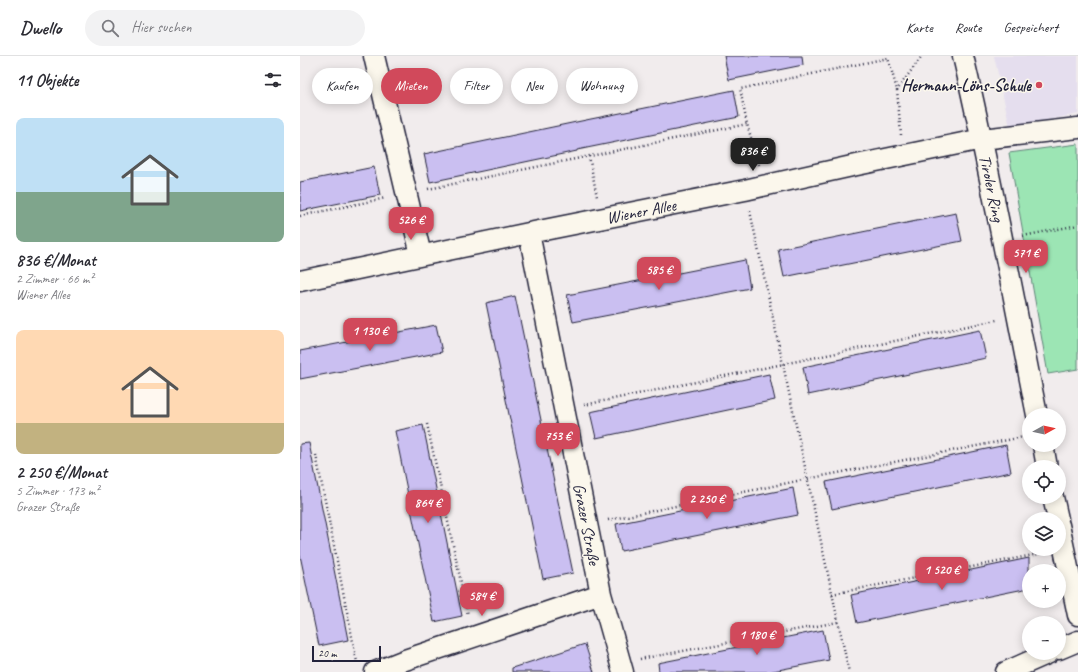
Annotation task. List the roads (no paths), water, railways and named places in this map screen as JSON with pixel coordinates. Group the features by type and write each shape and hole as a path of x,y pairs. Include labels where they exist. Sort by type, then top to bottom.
{"street":[{"path":"374,56 421,255"},
{"name":"Tiroler Ring","path":"963,56 1003,239 1036,408"},
{"name":"Wiener Allee","path":"300,281 421,255 745,190 982,139 1077,129"},
{"name":"Grazer Straße","path":"529,233 601,594 622,668"},
{"path":"1065,556 1078,615"},
{"path":"366,668 405,660 601,594"},
{"path":"1066,646 1078,641"},
{"path":"1006,672 1033,660"}],"place":[{"name":"Hermann-Löns-Schule","path":"1039,85"}]}
